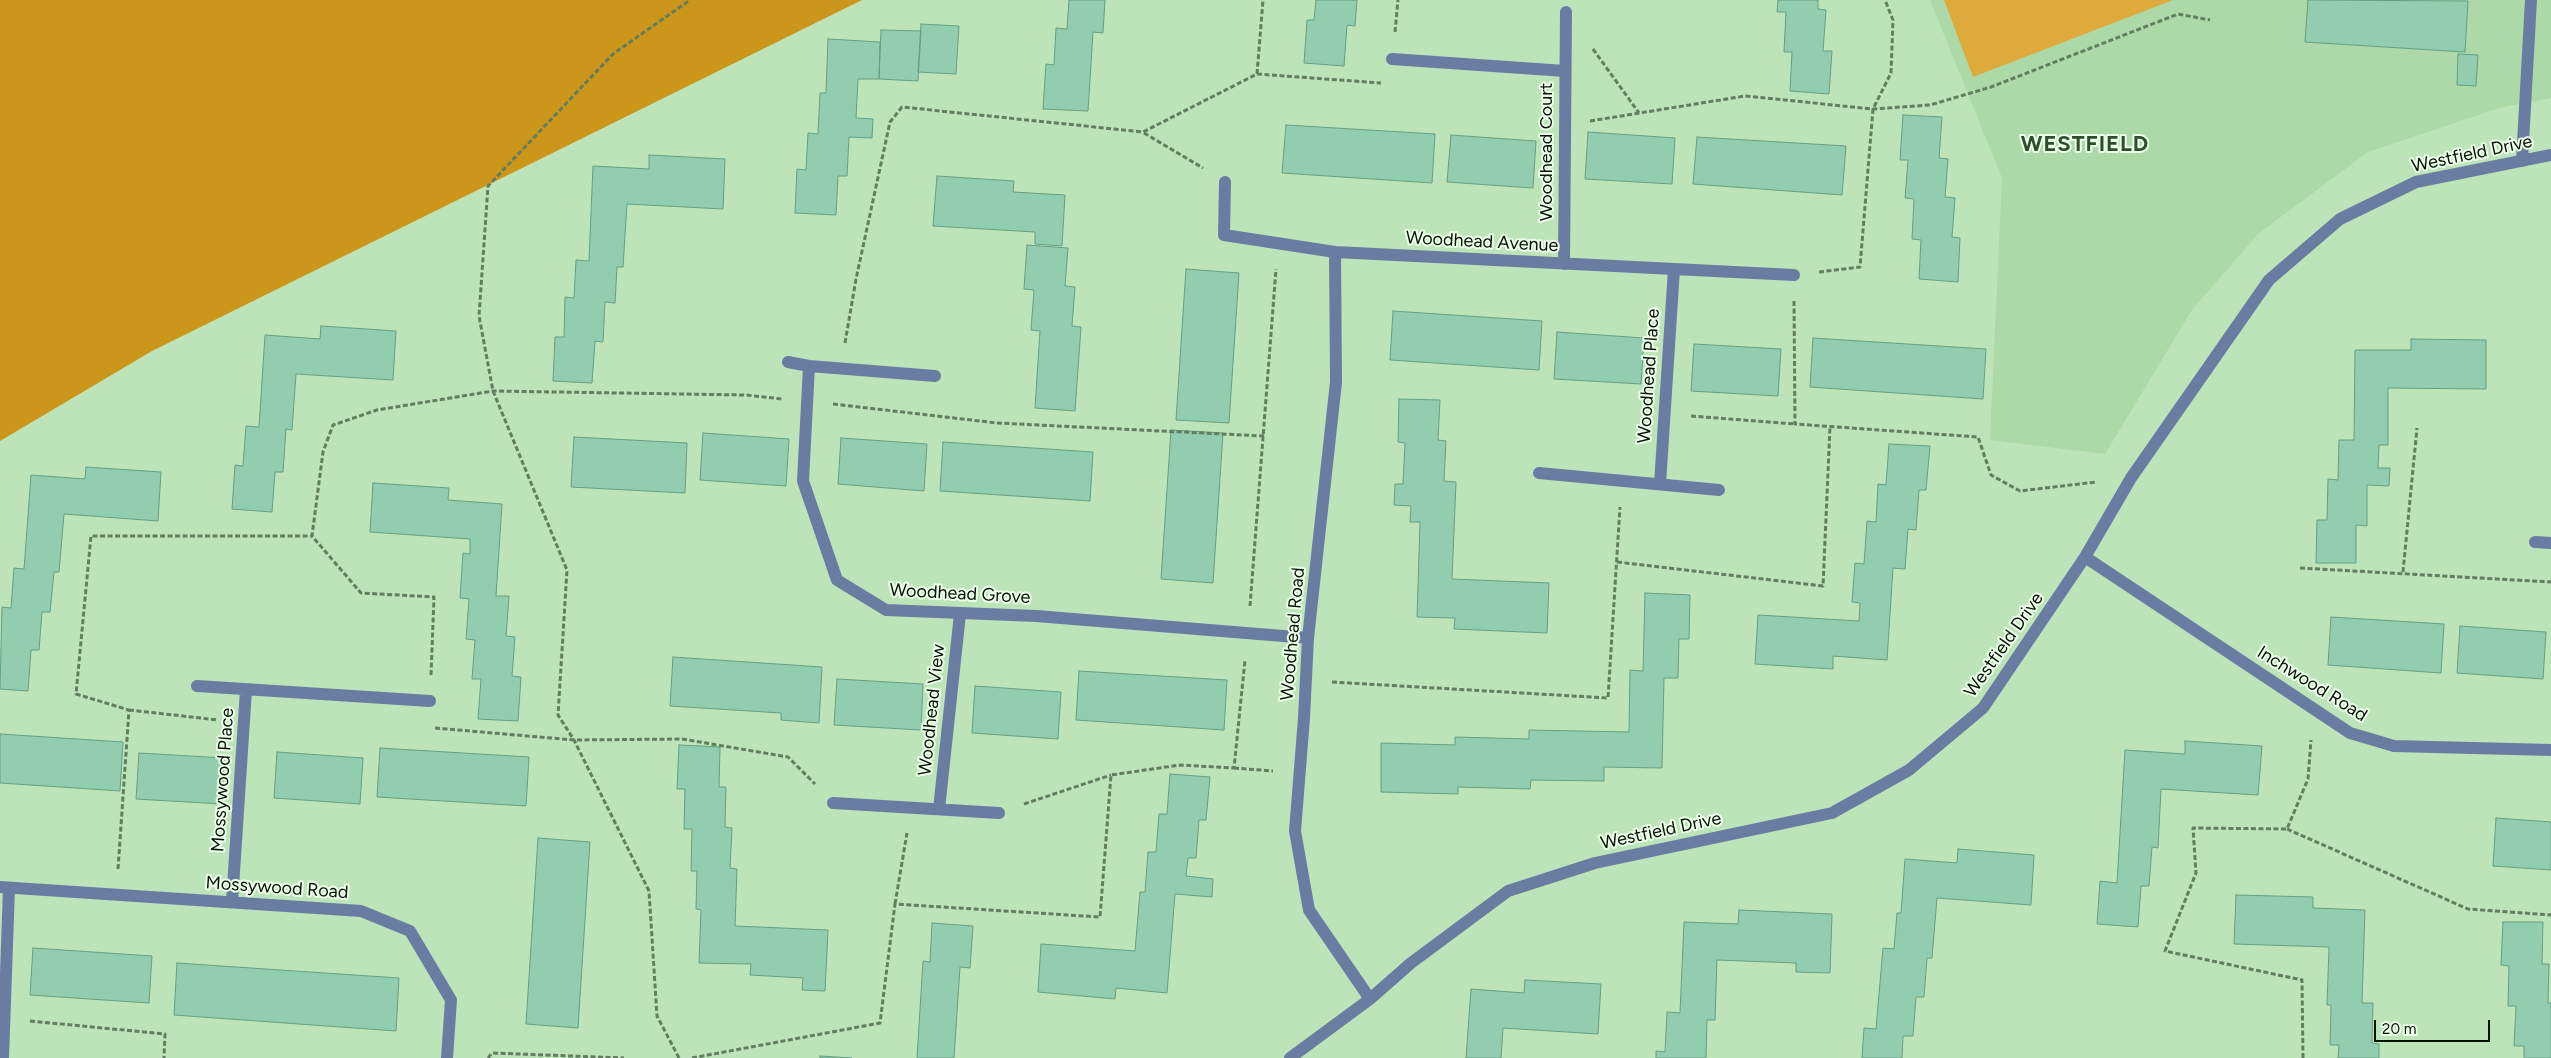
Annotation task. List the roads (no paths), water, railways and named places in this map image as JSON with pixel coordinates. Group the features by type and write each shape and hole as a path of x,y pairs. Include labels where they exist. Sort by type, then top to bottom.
{"street":[{"path":"2522,161 2531,0"},
{"name":"Woodhead Court","path":"1564,264 1566,12"},
{"name":"Woodhead Court","path":"1392,59 1565,71"},
{"name":"Westfield Drive","path":"1290,1058 1370,999 1411,963 1508,891 1594,864 1832,813 1909,770 1983,708 2085,557 2131,478 2269,280 2340,220 2416,182 2551,155"},
{"name":"Woodhead Avenue","path":"1225,182 1224,235 1335,252 1794,275"},
{"name":"Woodhead Road","path":"1335,252 1336,382 1308,638 1300,774 1294,831 1309,910 1370,999"},
{"name":"Woodhead Place","path":"1660,484 1674,269"},
{"path":"788,362 809,366 935,376"},
{"name":"Woodhead Grove","path":"809,366 804,481 837,580 886,610 1036,616 1308,638"},
{"path":"1539,473 1719,490"},
{"path":"2536,542 2551,543"},
{"name":"Inchwood Road","path":"2085,557 2350,733 2394,746 2551,750"},
{"name":"Woodhead View","path":"939,809 960,614"},
{"name":"Mossywood Place","path":"197,686 430,701"},
{"name":"Mossywood Place","path":"232,902 246,690"},
{"path":"833,803 999,813"},
{"path":"2,1058 4,1018 4,888"},
{"name":"Mossywood Road","path":"4,888 361,911 410,931 451,1000 447,1058"}],"district":[{"name":"WESTFIELD","path":"2085,145"}]}
